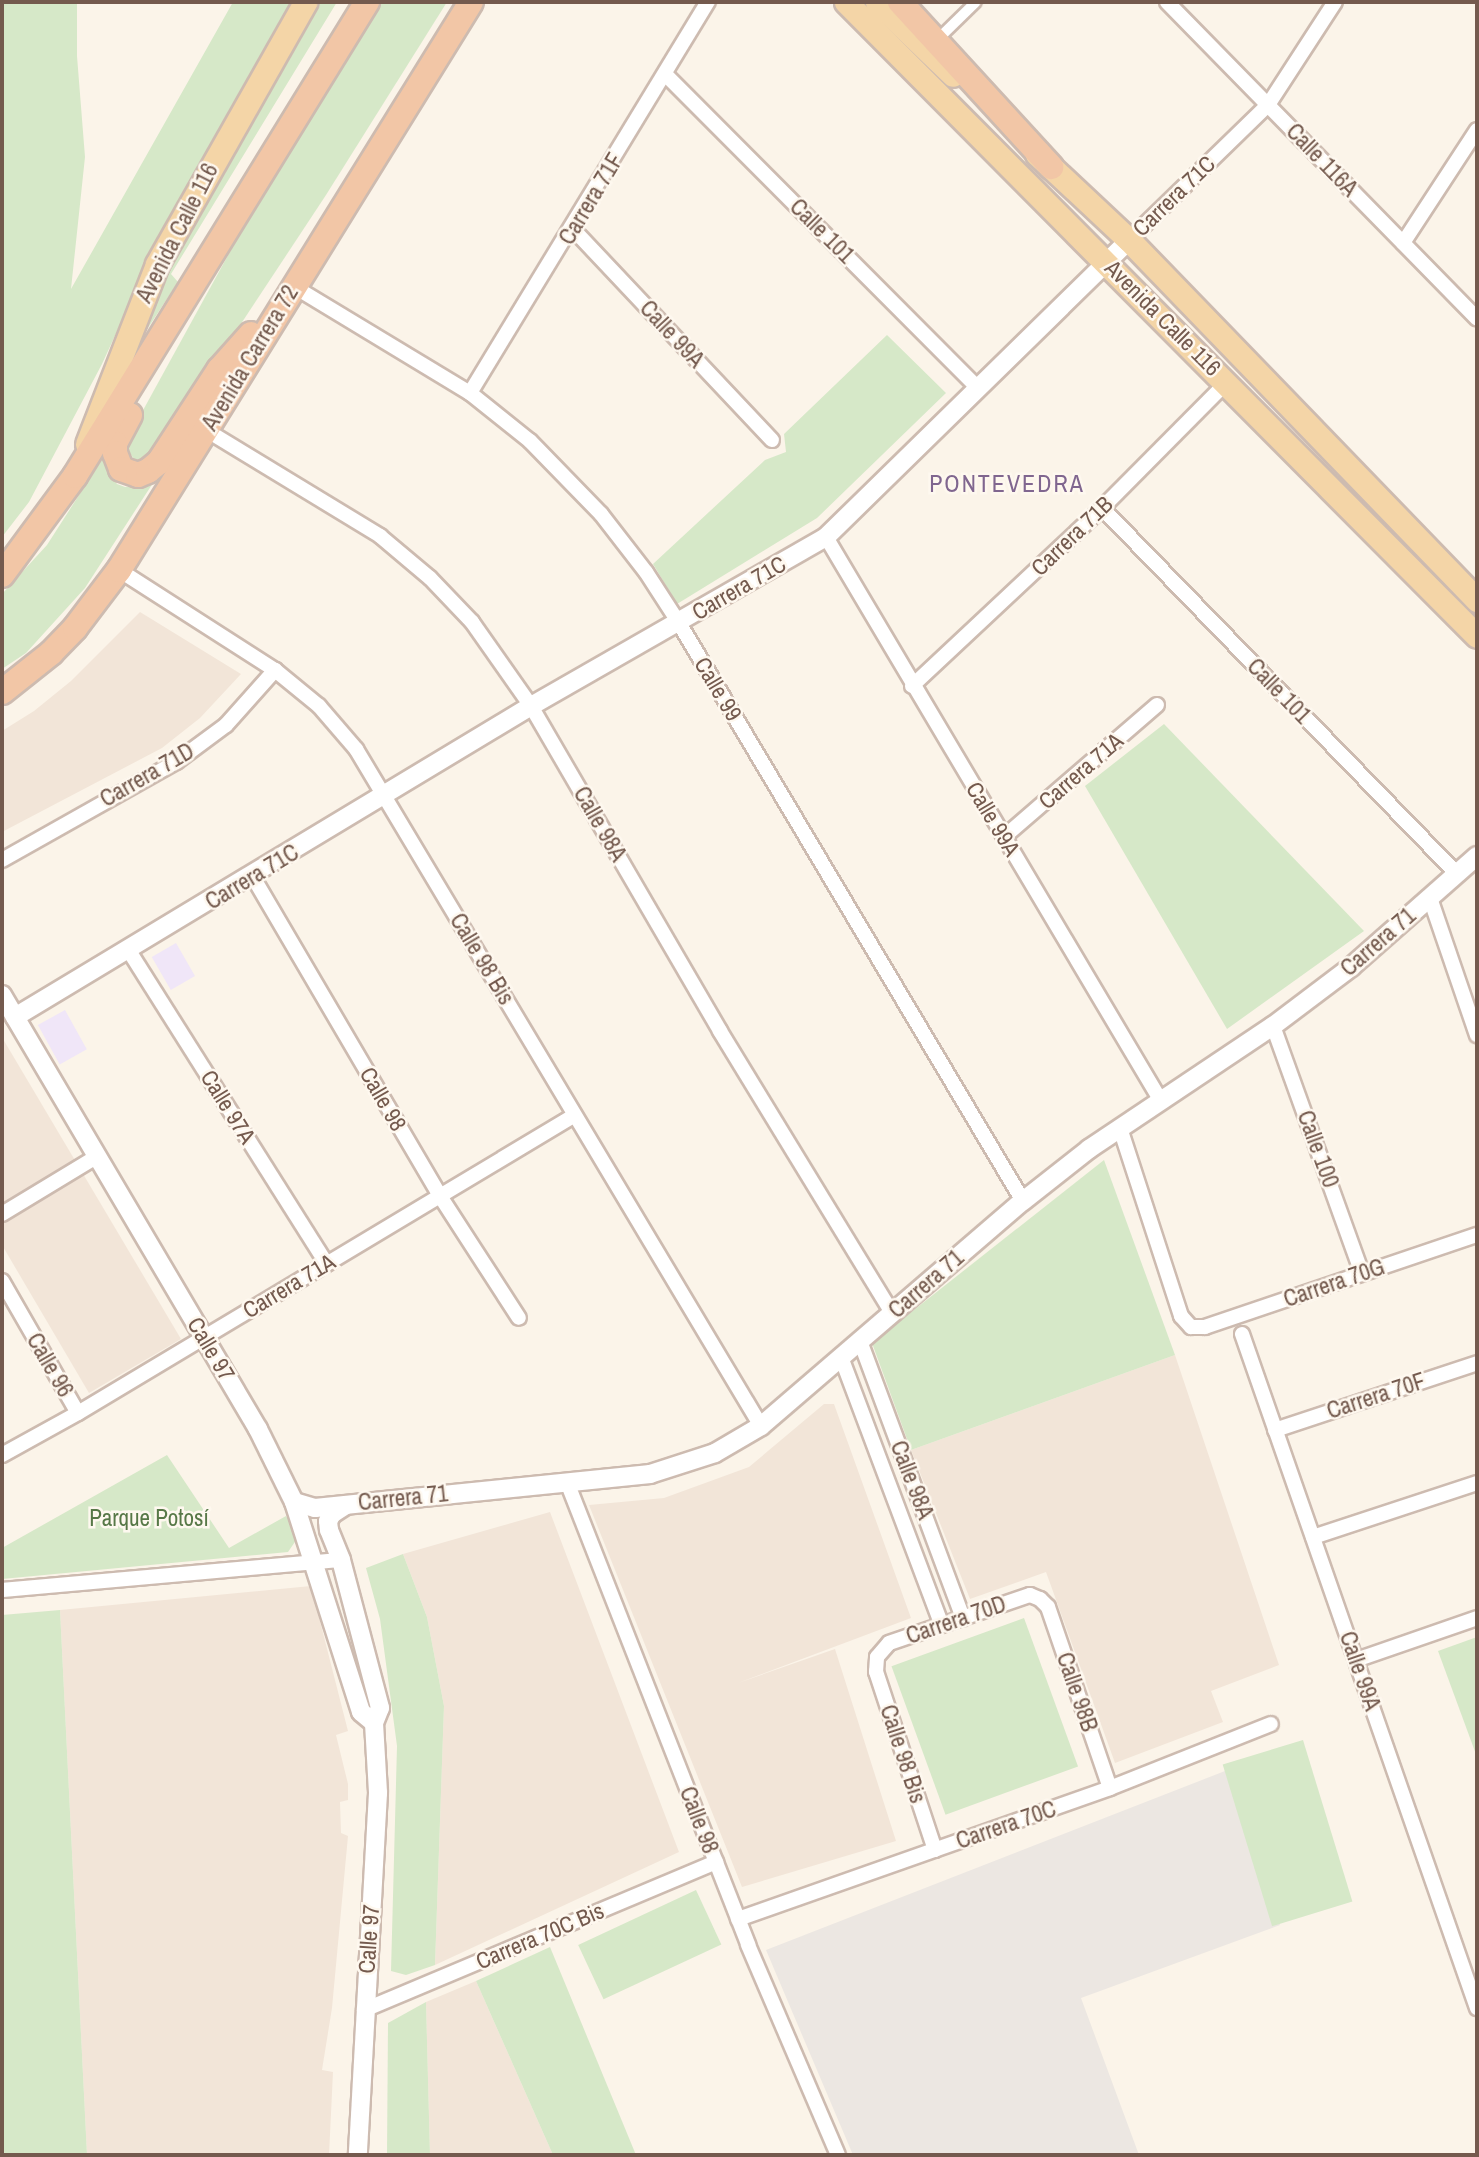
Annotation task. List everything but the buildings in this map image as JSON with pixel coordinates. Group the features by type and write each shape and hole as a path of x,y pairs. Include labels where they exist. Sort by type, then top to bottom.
{"highway":[{"path":"2,575 75,476 367,2"},
{"name":"Avenida Carrera 72","path":"2,692 51,653 75,628 119,570 471,2"},
{"path":"900,2 1051,167"},
{"path":"180,306 144,392 115,443 116,461 128,473 148,471 159,462 219,370 293,286"}],"main road":[{"name":"Avenida Calle 116","path":"75,476 157,264 305,2"},
{"name":"Avenida Calle 116","path":"846,2 1108,262 1477,636"},
{"name":"Avenida Calle 116","path":"877,2 1129,240 1477,600"}],"street":[{"name":"Carrera 71F","path":"470,393 573,229 708,2"},
{"path":"937,40 976,2"},
{"name":"Calle 116A","path":"1167,2 1477,318"},
{"name":"Carrera 71C","path":"15,1017 253,877 531,706 826,537 1268,105 1335,2"},
{"name":"Calle 101","path":"665,74 978,388"},
{"path":"1403,243 1477,130"},
{"name":"Calle 99A","path":"573,229 772,440"},
{"name":"Calle 99","path":"293,286 470,393 530,441 568,477 646,572 679,622 1023,1201"},
{"name":"Carrera 71B","path":"912,686 1102,508 1227,382"},
{"name":"Calle 98A","path":"206,429 380,536 430,578 471,622 531,706 720,1031 892,1313"},
{"name":"Calle 101","path":"1102,508 1457,874"},
{"name":"Calle 99A","path":"826,537 912,686 1161,1101"},
{"name":"Calle 98 Bis","path":"119,570 275,670 319,706 356,749 761,1426"},
{"name":"Carrera 71D","path":"2,860 176,762 226,725 275,670"},
{"name":"Carrera 71A","path":"1004,837 1157,705"},
{"name":"Carrera 71","path":"294,1502 315,1508 650,1474 715,1454 761,1426 1023,1201 1120,1128 1273,1026 1351,967 1477,856"},
{"name":"Calle 98","path":"253,877 440,1196 519,1318"},
{"path":"1430,898 1477,1035"},
{"name":"Calle 97A","path":"129,951 327,1264"},
{"name":"Calle 97","path":"2,995 258,1429 294,1502 316,1563 361,1712 374,1723"},
{"name":"Calle 100","path":"1273,1026 1362,1273"},
{"name":"Carrera 71A","path":"2,1455 78,1413 575,1115"},
{"name":"Carrera 70G","path":"1120,1128 1181,1316 1191,1326 1205,1327 1477,1235"},
{"path":"2,1214 96,1157"},
{"name":"Calle 96","path":"2,1281 78,1413"},
{"name":"Calle 99A","path":"1242,1334 1477,2008"},
{"name":"Calle 98A","path":"860,1341 964,1618"},
{"name":"Calle 98A","path":"841,1357 942,1625"},
{"name":"Carrera 70F","path":"1275,1430 1477,1363"},
{"name":"Calle 98","path":"567,1482 738,1919 838,2155"},
{"path":"1313,1537 1477,1483"},
{"name":"Calle 97","path":"349,1503 332,1514 328,1521 380,1708 374,1723 379,1793 364,2010 358,2155"},
{"path":"2,1590 341,1560"},
{"name":"Carrera 70D","path":"877,1657 889,1643 1030,1595 1040,1599"},
{"name":"Calle 98B","path":"1040,1599 1048,1606 1110,1788"},
{"path":"1356,1660 1477,1618"},
{"name":"Calle 98 Bis","path":"877,1657 876,1672 935,1850"},
{"name":"Carrera 70C","path":"738,1919 1110,1788 1271,1724"},
{"name":"Carrera 70C Bis","path":"364,2010 716,1862"}],"shaded area":[{"path":"140,612 241,674 200,718 162,748 2,832 2,731 34,711 71,681"},
{"path":"176,943 195,976 171,990 152,957"},
{"path":"65,1010 87,1049 60,1064 38,1025"},
{"path":"3,1039 181,1339 89,1393 2,1245"},
{"path":"1175,1355 1279,1665 1211,1691 1223,1722 1115,1763 1046,1572 970,1599 911,1450"},
{"path":"824,1404 834,1404 911,1618 738,1683 835,1649 896,1841 742,1887 589,1505 664,1498 749,1467"},
{"path":"550,1512 679,1852 435,1965 444,1706 427,1617 403,1554"},
{"path":"311,1586 348,1731 336,1735 348,1784 348,1800 340,1802 341,1833 348,1836 332,2008 322,2070 333,2072 329,2155 87,2155 60,1610"},
{"path":"1225,1771 1280,1925 1081,1998 1139,2155 853,2155 766,1950"},
{"path":"476,1981 553,2155 430,2155 426,2002"}],"green space":[{"path":"2,2 77,2 77,56 85,157 71,289 233,2 337,2 171,274 178,282 131,354 161,280 197,207 282,69 260,56 158,242 102,364 29,502 2,537"},
{"path":"382,2 447,2 326,195 161,445 144,461 134,459 126,448 130,434 232,248"},
{"path":"887,335 946,393 817,518 677,604 653,564 765,460 786,452 784,434"},
{"path":"106,453 106,468 117,484 125,487 153,483 85,588 26,653 2,669 2,594 47,545"},
{"path":"1164,724 1364,931 1227,1029 1085,786"},
{"path":"1104,1160 1175,1355 911,1450 872,1343"},
{"name":"Parque Potosí","path":"167,1455 229,1548 286,1516 299,1536 288,1552 2,1579 2,1548"},
{"path":"403,1554 427,1617 444,1706 435,1965 406,1975 391,1971 397,1746 380,1619 366,1568"},
{"path":"60,1610 87,2155 2,2155 2,1615"},
{"path":"1024,1618 1078,1766 946,1815 892,1666"},
{"path":"1477,1637 1477,1757 1438,1651"},
{"path":"1303,1740 1352,1902 1272,1926 1223,1765"},
{"path":"696,1890 721,1944 604,1999 578,1945"},
{"path":"550,1947 636,2155 553,2155 476,1981"},
{"path":"426,2002 430,2155 387,2155 388,2023"}],"district":[{"name":"PONTEVEDRA","path":"1007,484"}]}
